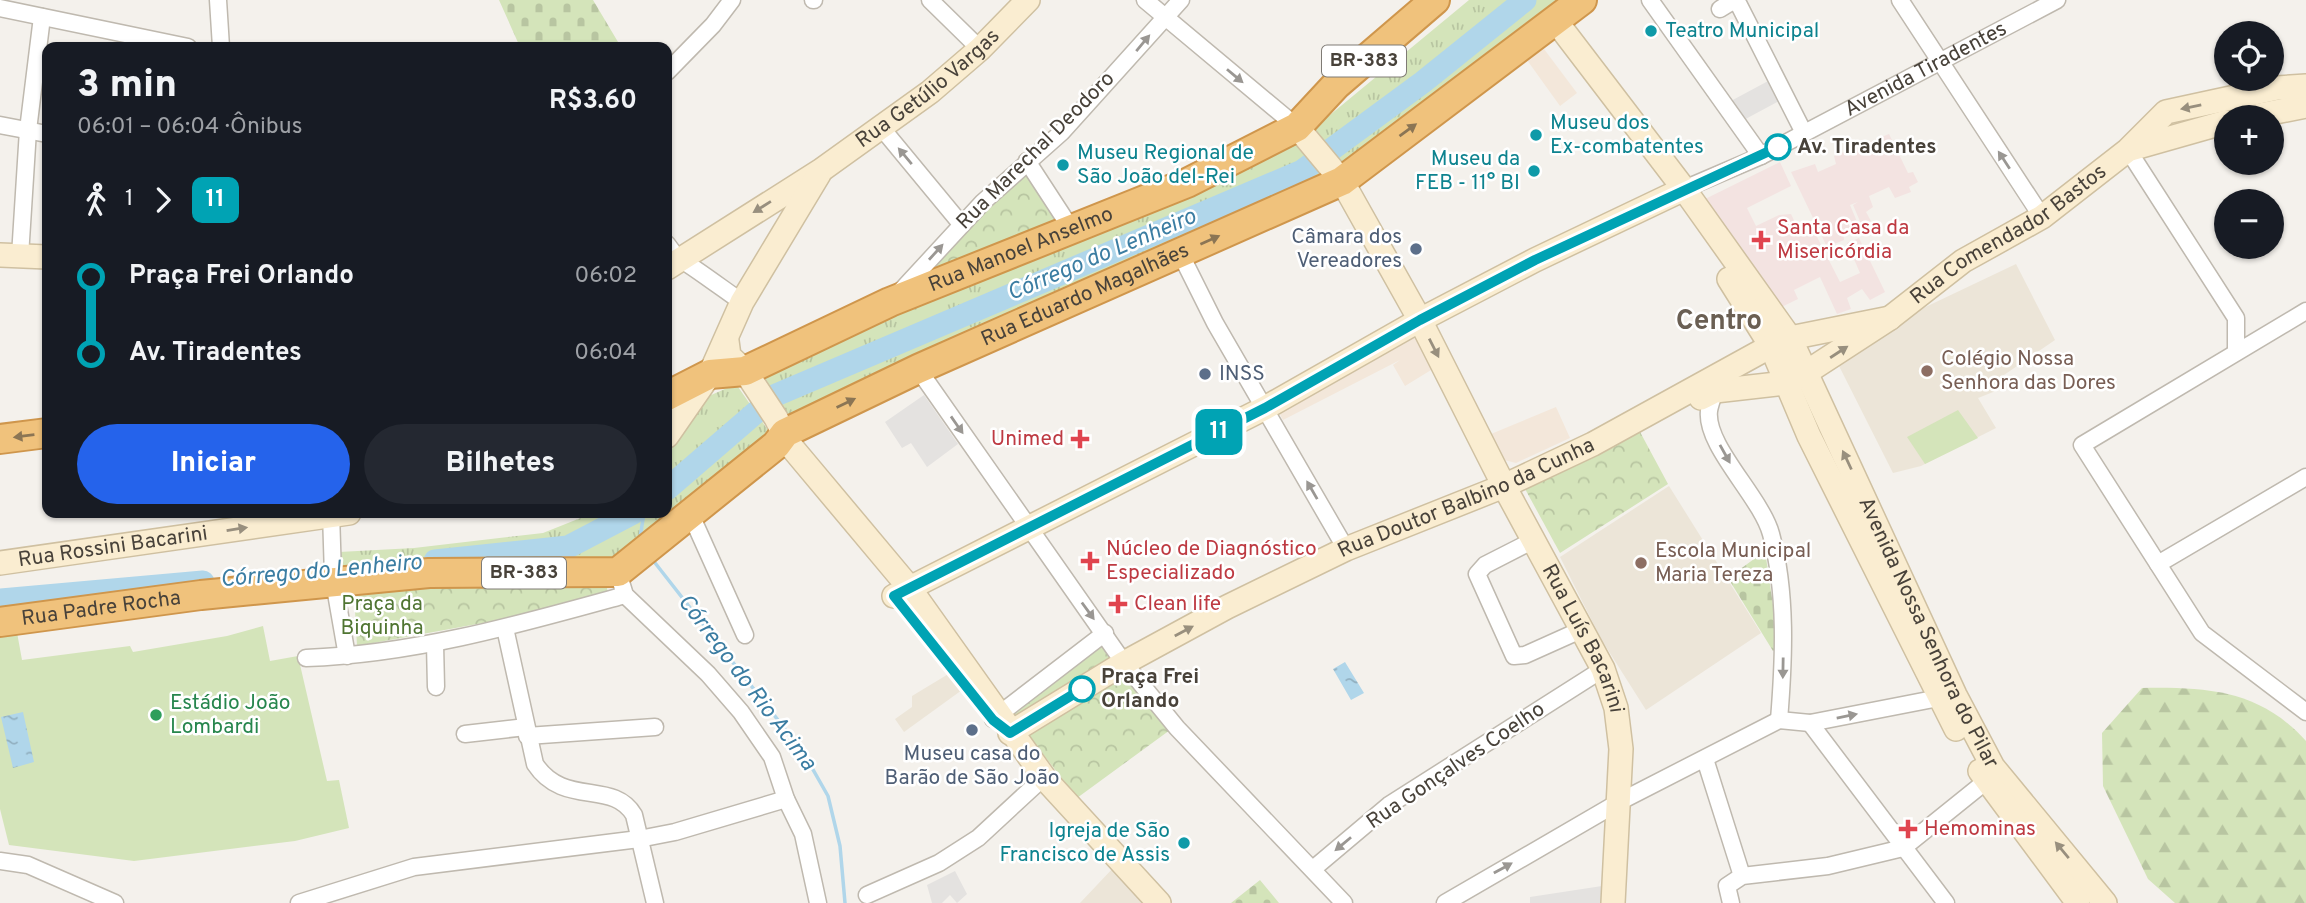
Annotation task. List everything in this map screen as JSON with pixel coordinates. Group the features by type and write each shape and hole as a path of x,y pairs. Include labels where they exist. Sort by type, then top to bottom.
{"highway":[{"name":"BR-383","path":"1301,130 1336,85 1435,0"},
{"name":"Rua Eduardo Magalhães","path":"625,577 682,523 775,423 918,369 1180,253 1338,176 1582,0"},
{"name":"Rua Manoel Anselmo","path":"745,371 890,303 1187,183 1301,130"},
{"name":"BR-383","path":"672,393 710,374 745,371"},
{"path":"0,439 42,434"},
{"name":"Rua Padre Rocha","path":"0,622 333,579 429,573 625,577"}],"main road":[{"name":"Rua Getúlio Vargas","path":"672,256 820,171 930,92 980,49 1028,0"},
{"path":"1551,23 1677,193 1726,274 1780,342"},
{"path":"2128,150 2166,112 2277,88 2306,86"},
{"path":"2284,110 2306,106"},
{"path":"2128,150 2214,125"},
{"name":"Rua Luís Bacarini","path":"1301,130 1338,176 1420,320 1504,486 1603,669 1616,708 1620,749 1613,903"},
{"name":"Rua Comendador Bastos","path":"1661,410 1693,403 1715,391 1786,383 1807,372 1890,318 1964,261 2042,216 2128,150"},
{"path":"672,429 710,374 727,341 742,302 820,171"},
{"name":"Avenida Tiradentes","path":"901,591 1265,408 1420,320 1535,260 1677,193"},
{"path":"10,256 42,257"},
{"name":"Rua Comendador Bastos","path":"1661,410 1780,342 1890,318"},
{"path":"727,341 729,356 745,371 789,444 901,591 1044,777 1159,903"},
{"name":"Avenida Nossa Senhora do Pilar","path":"1780,342 1807,372 1947,697"},
{"name":"Avenida Nossa Senhora do Pilar","path":"1780,342 1786,383 1989,774 2072,894 2105,903"},
{"path":"1715,391 1735,369"},
{"name":"Rua Doutor Balbino da Cunha","path":"1124,663 1227,607 1346,550 1504,486 1661,410"},
{"name":"Rua Rossini Bacarini","path":"0,563 309,518"},
{"path":"1002,722 1124,663"}],"street":[{"path":"218,0 220,42"},
{"path":"672,67 713,25 732,0"},
{"path":"930,0 980,49"},
{"path":"1145,0 1301,130"},
{"name":"Rua Marechal Deodoro","path":"890,303 961,223 1062,132 1181,0"},
{"path":"1650,0 1760,156"},
{"path":"1900,0 2042,216"},
{"name":"Avenida Tiradentes","path":"1677,193 1760,156 2057,0"},
{"path":"1720,9 1733,1 1739,5 1804,133"},
{"path":"0,8 164,42"},
{"path":"10,256 43,17"},
{"path":"0,125 42,133"},
{"path":"880,127 961,223"},
{"path":"2128,150 2236,318 2264,336"},
{"path":"1027,161 1072,230"},
{"path":"1180,253 1215,323 1346,550"},
{"path":"672,257 685,260 709,282 742,302"},
{"path":"2306,311 2082,444 2202,633 2306,712"},
{"path":"2236,318 2236,352"},
{"path":"918,369 1124,663 1177,728 1345,903"},
{"path":"1715,391 1709,411 1715,436 1737,476 1762,510 1772,535 1783,610 1779,720"},
{"path":"2158,564 2306,477"},
{"path":"336,518 330,541 333,579 347,656"},
{"path":"682,523 745,635"},
{"path":"1534,540 1485,565 1476,574 1514,656 1525,655 1583,629"},
{"path":"306,658 347,656 435,644 505,628 625,577 741,712 772,757 786,799 803,834 818,903"},
{"path":"505,628 535,764 547,780 563,788 612,797 627,804 634,815 655,903"},
{"path":"1002,722 1105,633"},
{"path":"435,644 436,687"},
{"name":"Rua Gonçalves Coelho","path":"1313,869 1390,805 1603,669"},
{"path":"1445,903 1619,802 1779,720 1810,723 1947,697"},
{"path":"1810,723 1946,903"},
{"path":"465,734 655,727"},
{"path":"1705,759 1742,876"},
{"path":"1731,903 1727,886 1742,876 1828,866 1903,848 1989,774"},
{"path":"867,895 939,863 978,838 1044,777"},
{"path":"299,903 414,867 639,839 675,832 786,799"},
{"path":"0,861 28,865 115,903"}],"shaded area":[{"path":"1544,49 1577,93 1560,106 1527,60"},
{"path":"1770,80 1781,100 1740,122 1729,102"},
{"name":"Santa Casa da Misericórdia","path":"1889,134 1908,173 1913,172 1918,182 1909,187 1911,192 1895,198 1889,187 1869,196 1873,207 1866,212 1871,221 1862,226 1853,205 1858,202 1850,205 1858,224 1843,231 1844,240 1827,247 1791,172 1815,164 1818,172 1836,164 1834,156"},
{"name":"Santa Casa da Misericórdia","path":"1780,162 1791,186 1747,208 1756,226 1779,215 1791,214 1800,233 1813,229 1840,282 1860,273 1847,243 1859,238 1885,292 1870,300 1862,289 1847,298 1851,309 1837,314 1820,277 1794,290 1798,299 1765,315 1699,202"},
{"name":"Colégio Nossa Senhora das Dores","path":"2016,264 2055,340 2001,377 2003,388 1978,398 1996,428 1921,466 1893,473 1838,364 1915,312"},
{"path":"1416,331 1436,367 1405,386 1393,365 1400,360 1283,420 1274,403"},
{"path":"924,395 958,444 927,467 911,443 902,448 885,422"},
{"path":"1556,407 1570,438 1516,463 1504,460 1491,434"},
{"path":"1669,486 1761,633 1646,710 1601,639 1560,557"},
{"path":"950,673 962,690 904,732 895,719 912,707 912,696"},
{"path":"1114,867 1152,903 1080,903"},
{"path":"955,871 967,894 957,903 950,895 942,903 932,903 927,885"},
{"path":"1602,886 1605,903 1530,903 1530,897"}],"green space":[{"path":"499,0 593,0 618,42 518,42"},
{"path":"1469,0 1569,0 1348,170 1313,129"},
{"path":"1294,143 1328,180 786,422 752,375"},
{"path":"1026,166 1065,224 905,292"},
{"path":"736,384 770,433 672,513 672,435 700,400"},
{"path":"1958,410 1978,438 1925,464 1907,437"},
{"path":"1639,430 1668,484 1560,553 1524,487"},
{"path":"580,518 666,518 618,557 604,561 342,579 339,552 414,548 543,533"},
{"path":"1765,551 1779,645 1773,651 1728,578"},
{"name":"Praça da Biquinha","path":"598,578 606,583 608,593 515,617 357,646 354,593"},
{"name":"Estádio João Lombardi","path":"263,626 270,661 298,656 327,781 339,780 349,828 295,841 134,861 9,845 0,809 0,630 16,627 22,660 130,646 133,652 227,636"},
{"path":"1101,641 1118,664 1019,721 1014,713"},
{"path":"1123,671 1170,730 1077,798 1026,732"},
{"path":"2142,688 2189,689 2231,695 2270,711 2306,741 2306,903 2175,903 2148,879 2103,786 2102,733"},
{"path":"1260,880 1279,903 1231,903"}],"water":[{"path":"1345,662 1364,693 1351,700 1333,669"},
{"path":"23,712 34,762 13,768 1,717"}],"waterway":[{"name":"Córrego do Lenheiro","path":"672,485 776,395 1302,171 1423,82 1525,0"},
{"name":"Córrego do Lenheiro","path":"435,561 568,547 623,518"},
{"name":"Córrego do Rio Acima","path":"640,538 643,518"},
{"name":"Córrego do Rio Acima","path":"652,559 803,752 828,796 840,846 845,903"},
{"name":"Córrego do Lenheiro","path":"0,600 203,582"}],"bus line":[{"name":"11","path":"1082,689 1010,733 993,720 894,596 908,586 1265,408 1420,320 1535,260 1778,147"}],"place":[{"name":"Teatro Municipal","path":"1651,31"},
{"name":"Museu dos Ex-combatentes","path":"1536,135"},
{"name":"Av. Tiradentes","path":"1778,147"},
{"name":"Museu Regional de São João del-Rei","path":"1063,165"},
{"name":"Museu da FEB - 11° BI","path":"1534,171"},
{"name":"Santa Casa da Misericórdia","path":"1761,240"},
{"name":"Câmara dos Vereadores","path":"1416,249"},
{"name":"Colégio Nossa Senhora das Dores","path":"1927,371"},
{"name":"INSS","path":"1205,374"},
{"name":"Unimed","path":"1080,439"},
{"name":"Núcleo de Diagnóstico Especializado","path":"1090,561"},
{"name":"Escola Municipal Maria Tereza","path":"1641,563"},
{"name":"Clean life","path":"1118,604"},
{"name":"Praça Frei Orlando","path":"1082,689"},
{"name":"Estádio João Lombardi","path":"156,715"},
{"name":"Museu casa do Barão de São João","path":"972,730"},
{"name":"Hemominas","path":"1908,829"},
{"name":"Igreja de São Francisco de Assis","path":"1184,843"}],"district":[{"name":"Centro","path":"1719,322"}]}
